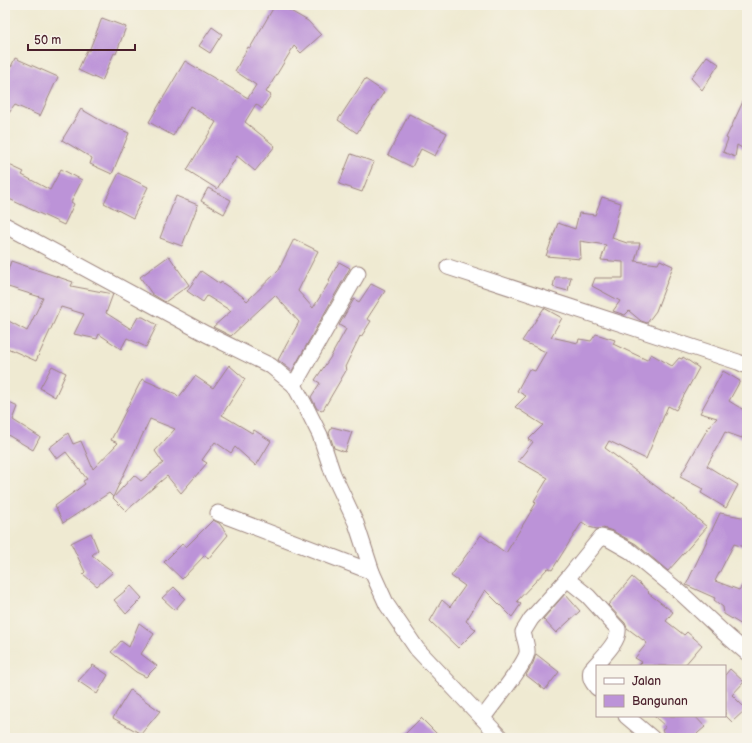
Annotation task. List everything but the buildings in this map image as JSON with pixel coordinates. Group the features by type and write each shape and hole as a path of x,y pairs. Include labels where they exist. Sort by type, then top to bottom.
{"street":[{"path":"5,225 206,334 271,366 294,385 320,436 333,474 356,523 372,572 387,605 417,649 501,738"},
{"path":"448,267 747,366"},
{"path":"294,385 358,273"},
{"path":"218,513 372,572"},
{"path":"483,718 525,657 527,652 523,632 531,619 567,579 601,537 605,537 630,552 681,593 747,653"},
{"path":"567,579 588,596 618,629 616,640 590,670 591,681 596,687"},
{"path":"627,717 652,738"}]}
